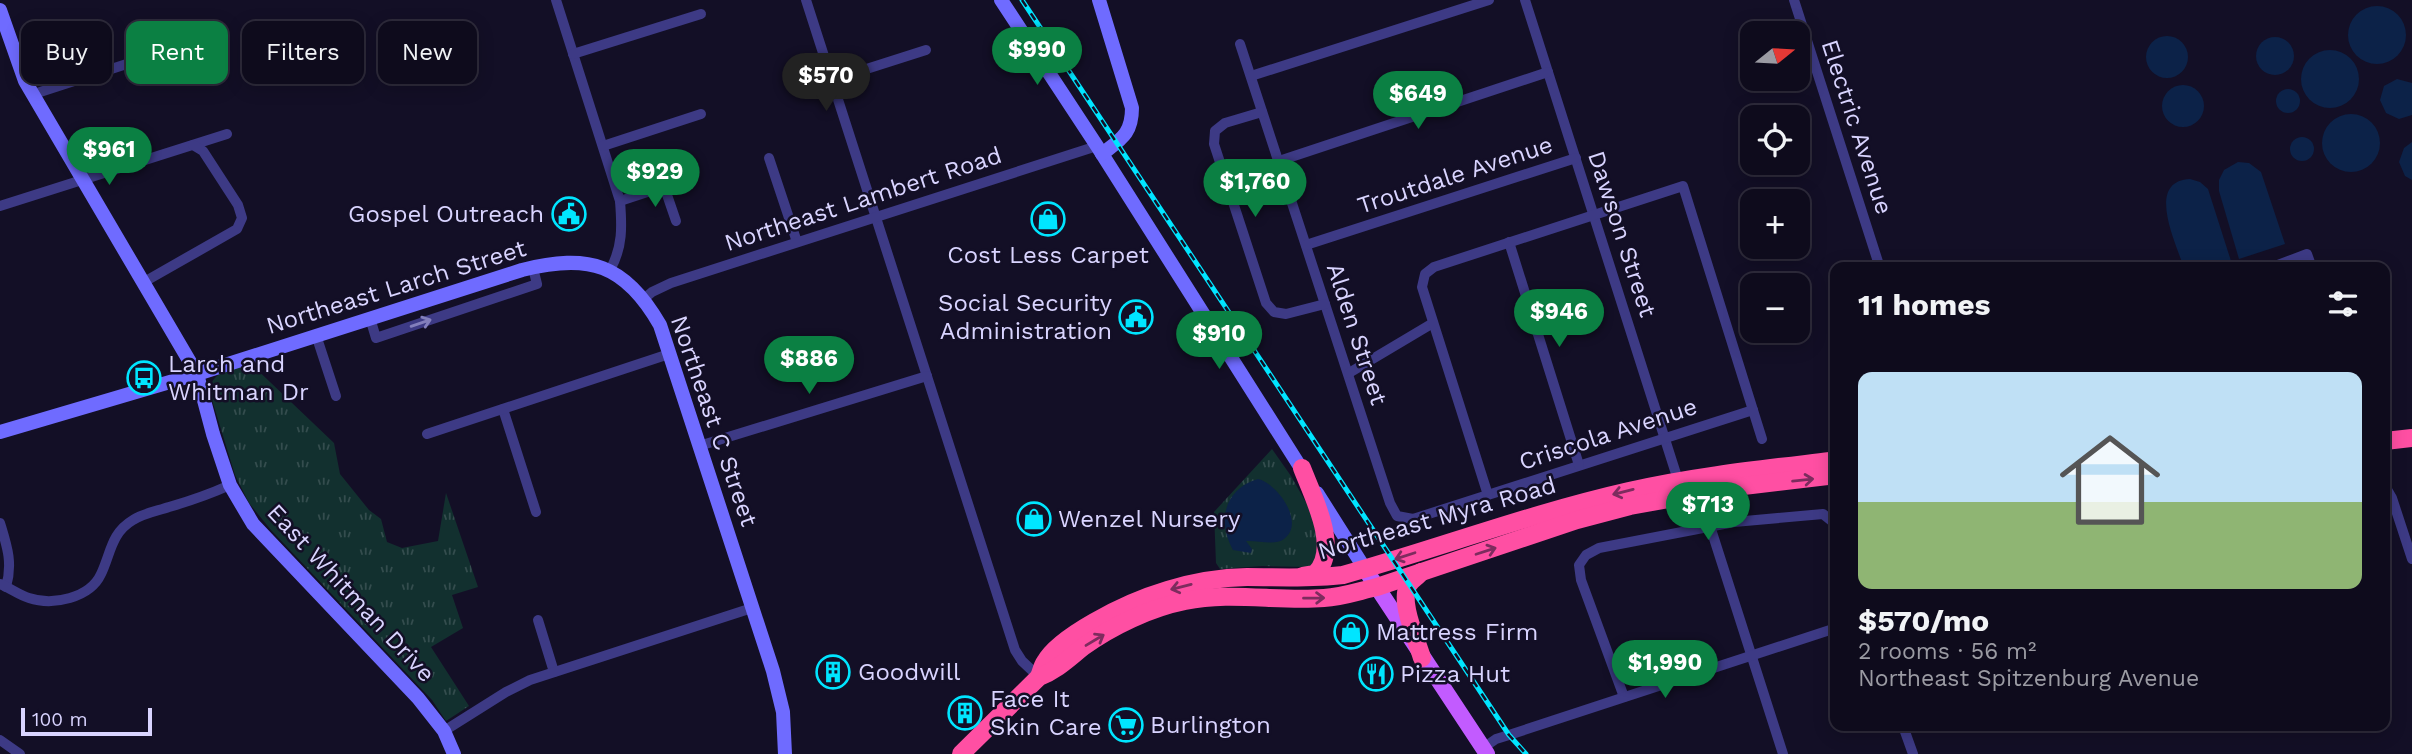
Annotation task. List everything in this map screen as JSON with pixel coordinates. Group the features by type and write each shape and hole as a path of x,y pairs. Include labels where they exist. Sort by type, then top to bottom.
{"highway":[{"path":"2390,440 2412,438"},
{"name":"Northeast Myra Road","path":"1039,677 1045,660 1077,632 1111,612 1183,586 1245,577 1322,578 1365,569 1514,521 1678,480 1830,461"},
{"path":"1290,578 1315,574 1326,558 1320,513 1302,468"},
{"name":"Northeast Myra Road","path":"961,754 1039,677 1056,670 1084,646 1117,626 1150,611 1215,596 1325,598 1377,587 1577,520 1630,506 1735,487 1830,476"},
{"path":"1422,572 1409,584 1405,594 1407,611 1422,657"}],"main road":[{"path":"1001,0 1100,150 1365,569 1485,751"},
{"path":"1099,0 1132,108 1132,122 1128,133 1100,150"},
{"name":"East Whitman Drive","path":"0,9 25,80 197,374 230,485 253,524 418,698 444,731 454,754"},
{"name":"Northeast Larch Street","path":"0,432 197,374 550,263 574,262 610,270"},
{"name":"Northeast C Street","path":"610,270 645,298 660,325 773,671 783,712 785,754"}],"street":[{"path":"556,0 620,201 623,230 618,257 610,270"},
{"path":"806,0 1015,650 1039,677"},
{"path":"1251,76 1489,0"},
{"name":"Dawson Street","path":"1525,0 1678,480"},
{"name":"Electric Avenue","path":"1794,0 1878,262"},
{"path":"573,54 701,14"},
{"name":"Alden Street","path":"1240,44 1396,516"},
{"path":"832,79 926,50"},
{"path":"34,94 126,64"},
{"path":"1279,162 1548,72"},
{"path":"1262,112 1225,123 1216,131 1214,144 1266,303 1274,312 1286,314 1325,304"},
{"path":"603,146 701,114"},
{"path":"0,206 227,134"},
{"path":"144,282 237,229 242,218 238,205 203,150 193,145"},
{"name":"Northeast Lambert Road","path":"645,298 671,284 875,216 1100,150"},
{"path":"769,158 797,242"},
{"name":"Troutdale Avenue","path":"1306,245 1576,158"},
{"path":"620,201 693,177"},
{"path":"664,186 676,221"},
{"path":"1488,495 1422,287 1424,274 1434,267 1683,186 1762,439"},
{"path":"1509,242 1579,466"},
{"path":"2286,262 2303,256 2308,262"},
{"path":"370,318 376,338 537,284 533,268"},
{"path":"1349,373 1433,323"},
{"path":"316,335 336,397"},
{"path":"427,434 669,354"},
{"path":"699,446 927,376"},
{"path":"503,409 536,512"},
{"name":"Criscola Avenue","path":"1396,516 1412,519 1753,410"},
{"path":"0,523 10,559 10,572 3,585 30,599 53,601 76,597 91,588 101,575 110,545 119,530 134,519 209,495 230,485"},
{"path":"2390,495 2412,559"},
{"path":"1624,697 1581,580 1579,565 1586,555 1599,548 1710,526 1823,514 1830,521"},
{"path":"1710,526 1783,754"},
{"path":"444,731 506,692 554,672 752,608"},
{"path":"538,620 554,672"},
{"path":"1485,751 1496,739 1830,630"},
{"path":"1905,731 1913,754"},
{"path":"0,740 20,754"}],"green space":[{"path":"251,364 334,443 340,474 369,510 381,519 387,542 402,548 438,541 446,493 478,587 452,595 463,628 431,647 469,706 446,721 432,700 271,530 249,503 235,475 209,390 220,374"},
{"path":"1272,449 1313,515 1320,552 1310,567 1220,569 1216,563 1214,512"}],"water":[{"path":"2371,6 2383,6 2398,14 2406,29 2406,41 2398,56 2383,64 2371,64 2356,56 2348,41 2348,29 2356,14"},
{"path":"2167,36 2182,42 2188,57 2182,72 2167,78 2152,72 2146,57 2152,42"},
{"path":"2275,37 2288,43 2294,56 2288,69 2275,75 2262,69 2256,56 2262,43"},
{"path":"2324,50 2336,50 2351,58 2359,73 2359,85 2351,100 2336,108 2324,108 2309,100 2301,85 2301,73 2309,58"},
{"path":"2397,79 2412,83 2412,115 2399,119 2386,113 2380,100 2384,86"},
{"path":"2183,85 2198,91 2204,106 2198,121 2183,127 2168,121 2162,106 2168,91"},
{"path":"2283,89 2293,89 2300,96 2300,106 2293,113 2283,113 2276,106 2276,96"},
{"path":"2345,114 2357,114 2372,122 2380,137 2380,149 2372,164 2357,172 2345,172 2330,164 2322,149 2322,137 2330,122"},
{"path":"2297,137 2307,137 2314,144 2314,154 2307,161 2297,161 2290,154 2290,144"},
{"path":"2412,142 2412,180 2405,176 2399,162 2404,148"},
{"path":"2238,162 2249,163 2261,172 2285,244 2239,259 2219,191 2219,180 2224,170"},
{"path":"2190,179 2200,182 2208,189 2231,261 2182,262 2167,215 2166,201 2169,190 2176,182"},
{"path":"1258,479 1273,488 1286,504 1292,523 1290,532 1284,539 1276,542 1246,541 1252,549 1251,553 1233,550 1225,528 1227,507 1238,490"}],"railway":[{"path":"1022,0 1509,735 1526,754"}],"place":[{"name":"Gospel Outreach","path":"569,214"},
{"name":"Cost Less Carpet","path":"1048,219"},
{"name":"Social Security Administration","path":"1136,317"},
{"name":"Larch and Whitman Dr","path":"144,378"},
{"name":"Wenzel Nursery","path":"1034,519"},
{"name":"Mattress Firm","path":"1351,632"},
{"name":"Goodwill","path":"833,672"},
{"name":"Pizza Hut","path":"1376,674"},
{"name":"Face It Skin Care","path":"965,713"},
{"name":"Burlington","path":"1126,725"}]}
